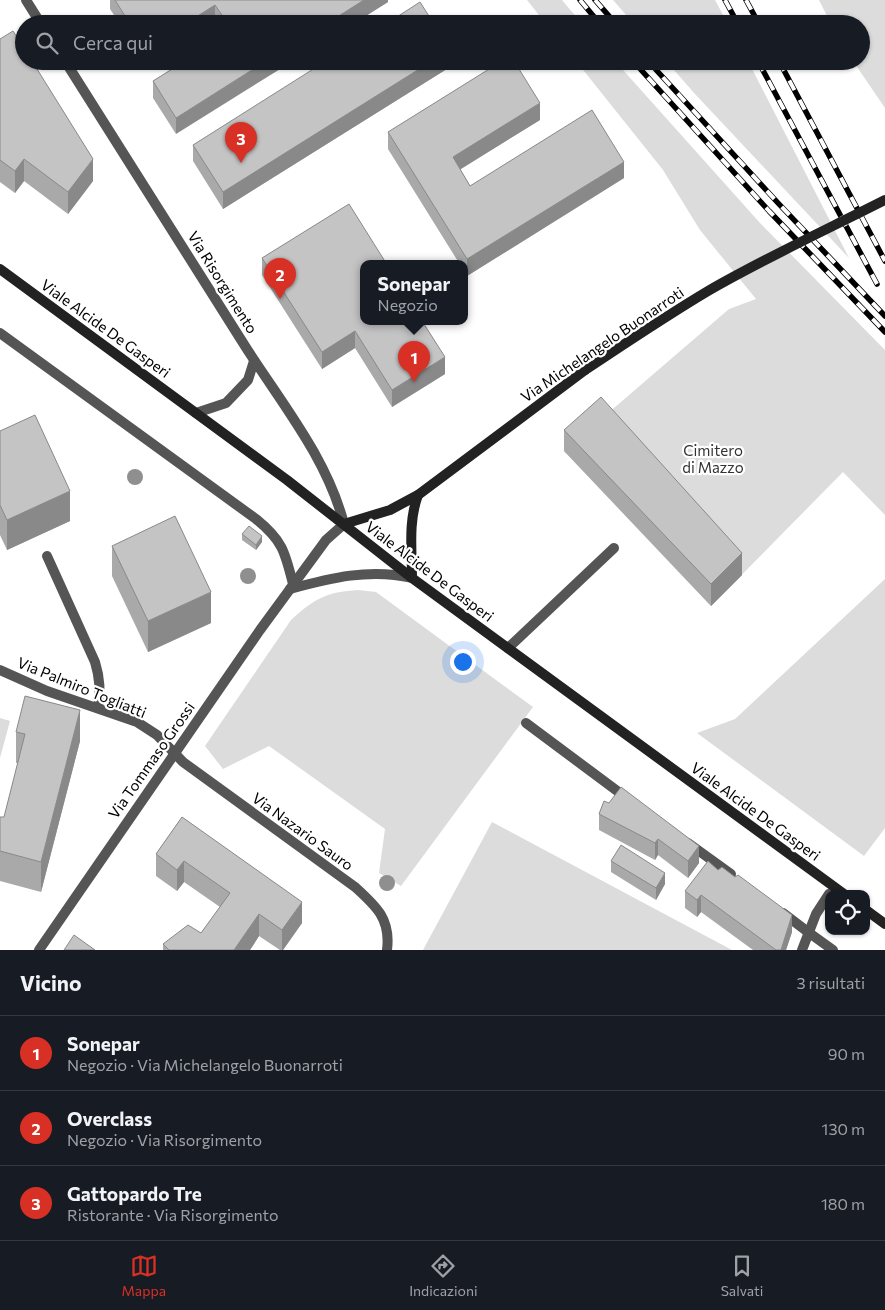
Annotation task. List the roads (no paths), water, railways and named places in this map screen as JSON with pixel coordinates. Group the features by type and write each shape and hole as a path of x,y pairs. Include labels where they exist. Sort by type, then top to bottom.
{"street":[{"path":"26,0 35,15"},
{"name":"Via Risorgimento","path":"71,70 315,453 339,504 344,524"},
{"name":"Via Michelangelo Buonarroti","path":"344,524 390,510 418,495 585,370 709,290 885,200"},
{"name":"Viale Alcide De Gasperi","path":"0,269 287,480 412,578 830,890"},
{"path":"0,333 272,532 281,545 292,586 353,574 400,575 412,578 411,529 418,495"},
{"path":"196,413 226,402 248,380 254,360"},
{"name":"Via Tommaso Grossi","path":"40,950 175,752 292,586 326,540 344,524"},
{"path":"508,648 614,548"},
{"path":"47,556 100,676 101,694 98,708"},
{"name":"Via Palmiro Togliatti","path":"0,670 47,691 137,722 157,735 175,752"},
{"path":"526,723 636,804"},
{"name":"Via Nazario Sauro","path":"175,752 183,762 354,887 375,906 385,920 388,938 387,950"},
{"path":"683,839 738,879"},
{"path":"802,950 816,914 825,900"},
{"path":"777,908 833,950"},
{"path":"870,913 885,924"}],"railway":[{"path":"580,0 592,15"},
{"path":"595,0 608,15"},
{"path":"725,0 733,15"},
{"path":"746,0 754,15"},
{"path":"641,70 769,211 885,332"},
{"path":"656,70 885,316"},
{"path":"763,70 877,284"},
{"path":"784,70 885,261"}],"place":[{"name":"Gattopardo Tre","path":"241,163"},
{"name":"Overclass","path":"280,299"},
{"name":"Sonepar","path":"414,382"}],"park label":[{"name":"Cimitero di Mazzo","path":"713,458"}]}
